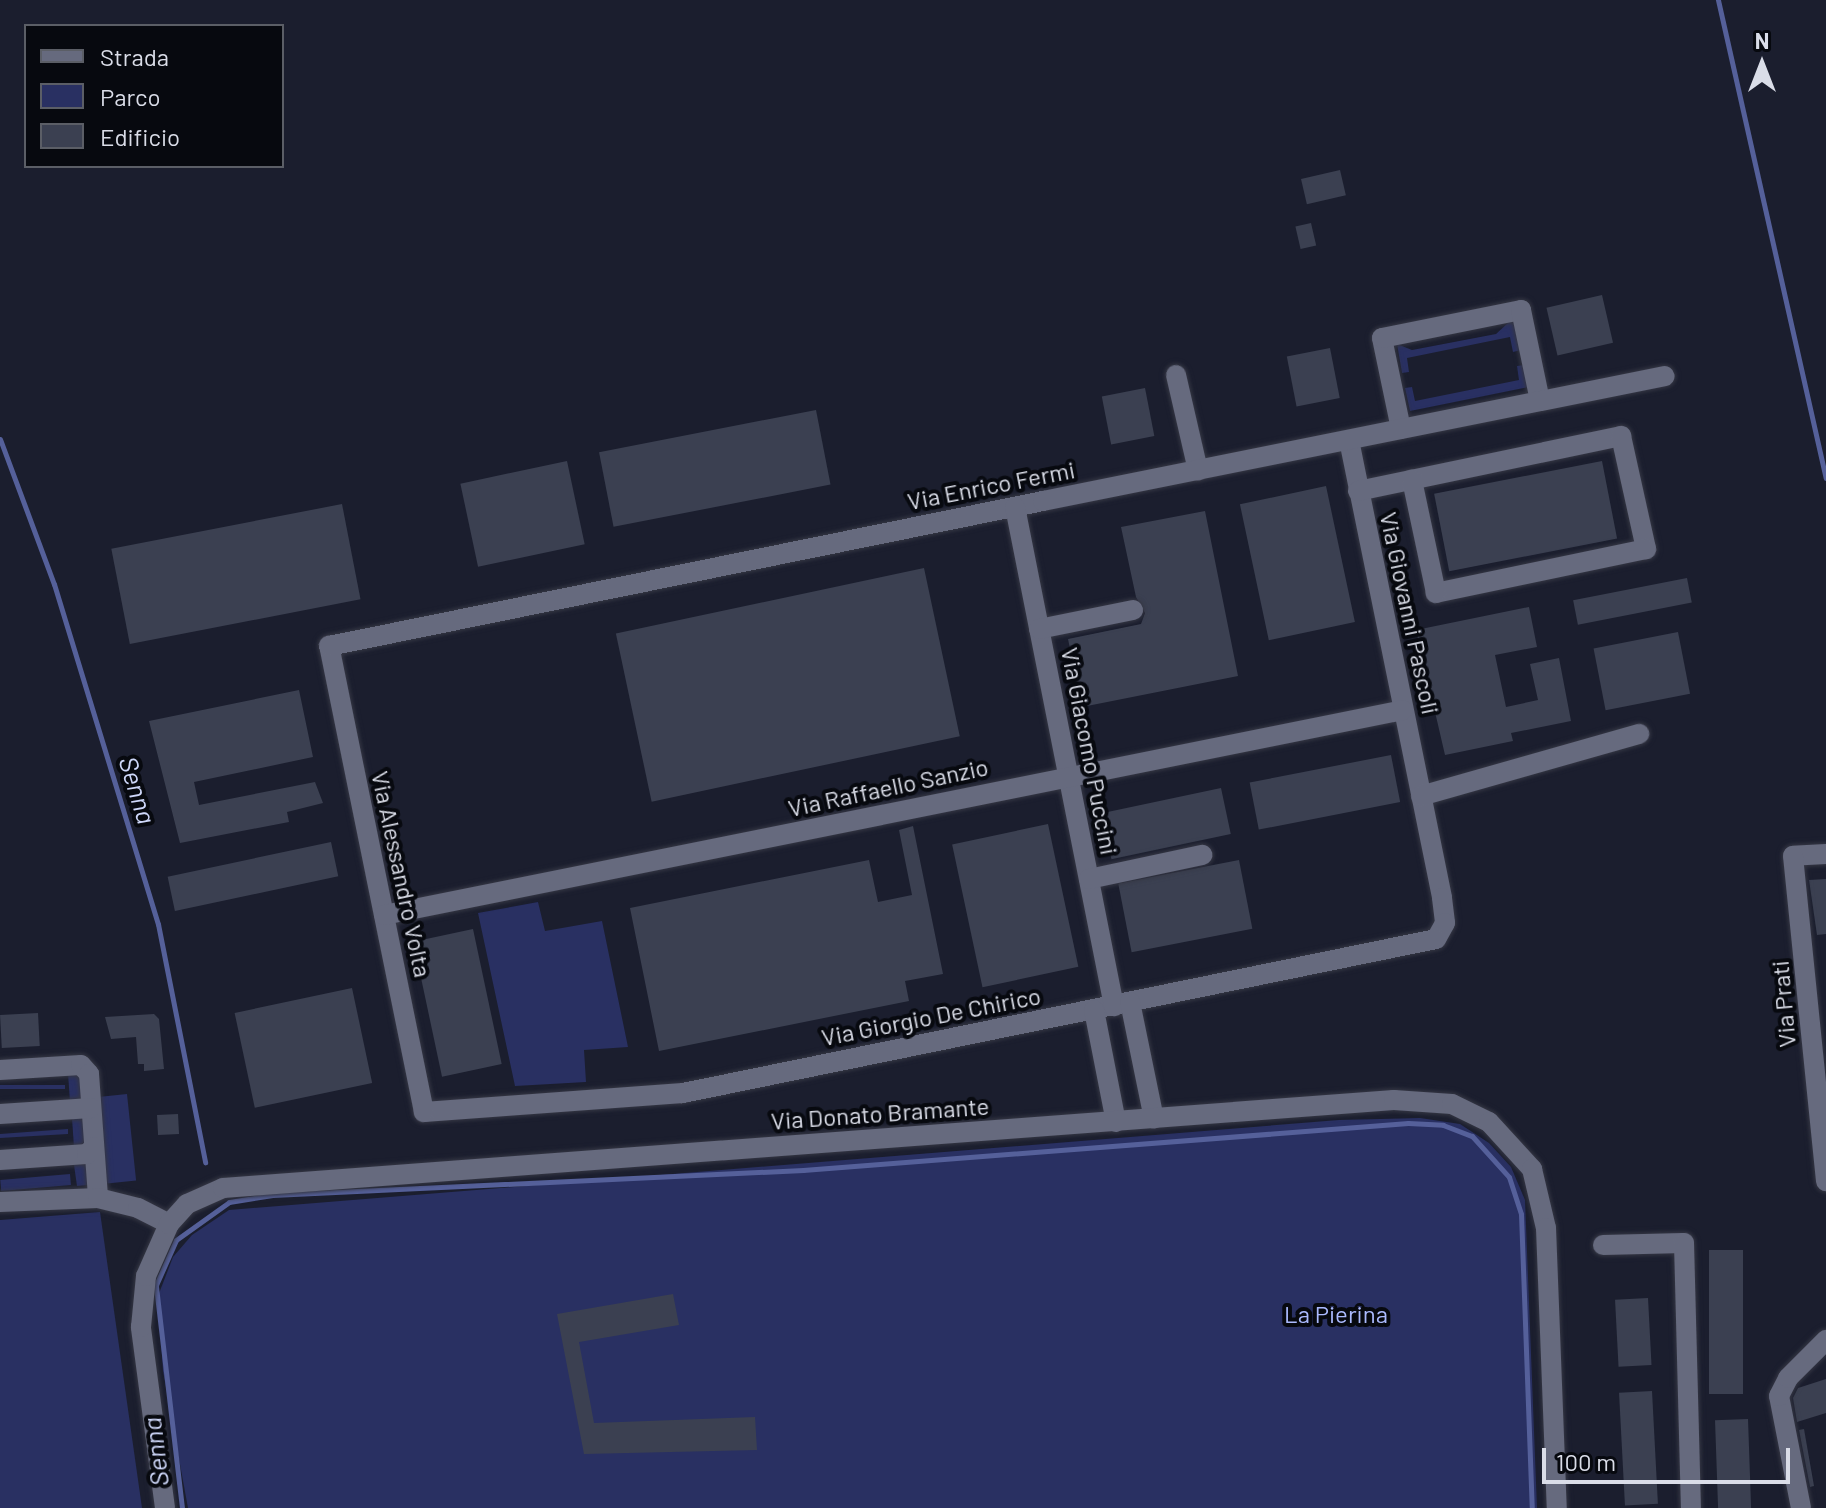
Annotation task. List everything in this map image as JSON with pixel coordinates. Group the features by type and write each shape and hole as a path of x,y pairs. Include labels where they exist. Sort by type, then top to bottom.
{"street":[{"path":"1401,429 1382,338 1521,310 1540,401"},
{"path":"1176,375 1198,470"},
{"name":"Via Enrico Fermi","path":"329,646 1665,376"},
{"path":"1358,491 1621,436 1646,549 1436,593 1412,480"},
{"name":"Via Giovanni Pascoli","path":"1349,440 1442,898 1443,933"},
{"name":"Via Giacomo Puccini","path":"1015,507 1113,1006 1116,1122"},
{"path":"1039,629 1133,610"},
{"name":"Via Alessandro Volta","path":"329,646 424,1112"},
{"name":"Via Raffaello Sanzio","path":"384,915 1403,710"},
{"path":"1421,796 1639,734"},
{"name":"Via Prati","path":"1826,854 1793,856 1826,1181"},
{"path":"1089,879 1202,855"},
{"name":"Via Giorgio De Chirico","path":"424,1112 683,1093 1436,939 1443,933"},
{"name":"Via Giacomo Puccini","path":"1113,1006 1154,1119"},
{"path":"0,1070 81,1065 89,1074 98,1198"},
{"name":"Via Donato Bramante","path":"165,1508 141,1327 146,1276 169,1224 187,1204 223,1188 1394,1100 1452,1104 1489,1122 1532,1169 1540,1193 1550,1291 1557,1508"},
{"path":"0,1114 91,1108"},
{"path":"0,1160 87,1154 94,1147"},
{"path":"0,1202 98,1198 138,1208 169,1224"},
{"path":"1603,1245 1684,1243 1691,1508"},
{"path":"1801,1508 1779,1396 1788,1378 1826,1340"}],"green space":[{"path":"1510,321 1515,321 1521,350 1513,352 1510,337 1407,358 1409,372 1402,373 1397,344 1412,350 1496,334"},
{"path":"1524,365 1529,387 1410,411 1405,388 1412,387 1415,401 1519,380 1517,366"},
{"path":"538,902 545,931 602,921 628,1047 584,1050 586,1082 515,1086 478,913"},
{"path":"80,1073 82,1101 70,1102 68,1074"},
{"path":"0,1085 65,1085 65,1089 0,1089"},
{"path":"127,1094 136,1181 107,1184 98,1097"},
{"path":"84,1118 86,1145 74,1146 72,1119"},
{"name":"La Pierina","path":"1420,1118 1460,1124 1489,1143 1511,1167 1525,1200 1537,1508 188,1508 163,1371 158,1296 173,1257 192,1235 229,1210 1339,1120"},
{"path":"68,1129 68,1134 0,1138 0,1134"},
{"path":"87,1164 88,1185 77,1186 74,1165"},
{"path":"70,1174 71,1185 1,1191 0,1180"},
{"path":"100,1212 142,1508 0,1508 0,1220"}],"building":[{"path":"1340,170 1346,195 1307,204 1301,179"},
{"path":"1311,223 1316,245 1301,249 1295,227"},
{"path":"1602,295 1613,343 1557,356 1546,308"},
{"path":"1330,348 1340,398 1297,406 1287,356"},
{"path":"1145,388 1154,436 1111,444 1102,396"},
{"path":"816,410 831,485 614,527 599,452"},
{"path":"567,461 585,544 478,567 460,484"},
{"path":"1602,461 1617,539 1449,571 1434,494"},
{"path":"1326,486 1355,622 1269,640 1240,504"},
{"path":"342,504 361,599 130,644 111,549"},
{"path":"1205,511 1238,676 1082,707 1068,639 1141,624 1145,613 1136,597 1121,527"},
{"path":"924,568 960,736 652,802 616,633"},
{"path":"1687,578 1692,603 1578,625 1573,600"},
{"path":"1529,607 1537,647 1495,655 1506,707 1538,700 1530,664 1559,658 1571,721 1511,733 1513,741 1445,755 1416,630"},
{"path":"1678,632 1690,694 1606,710 1594,648"},
{"path":"299,690 313,757 194,782 199,805 315,782 323,803 287,812 289,822 180,843 149,721"},
{"path":"1391,755 1400,802 1259,830 1250,782"},
{"path":"1221,788 1231,834 1111,859 1102,813"},
{"path":"1048,824 1078,967 982,987 952,844"},
{"path":"913,826 943,974 905,981 909,1001 659,1051 630,908 869,860 878,902 912,895 899,830"},
{"path":"331,842 338,876 175,911 168,877"},
{"path":"1239,860 1252,929 1132,952 1118,883"},
{"path":"1826,879 1826,934 1817,935 1809,880"},
{"path":"473,929 502,1064 442,1077 413,942"},
{"path":"352,988 372,1083 255,1108 235,1013"},
{"path":"38,1013 40,1046 2,1048 0,1015"},
{"path":"154,1014 159,1019 164,1069 144,1071 144,1064 138,1064 136,1037 111,1039 105,1017"},
{"path":"178,1114 179,1134 158,1135 157,1115"},
{"path":"1709,1250 1743,1250 1743,1394 1709,1394"},
{"path":"673,1294 679,1325 579,1342 594,1423 755,1417 757,1450 584,1454 557,1314"},
{"path":"1648,1298 1652,1365 1619,1367 1615,1300"},
{"path":"1826,1379 1826,1413 1797,1422 1793,1398 1798,1388"},
{"path":"1652,1391 1658,1504 1625,1506 1619,1393"},
{"path":"1748,1419 1751,1508 1718,1508 1715,1420"},
{"path":"1804,1429 1814,1486 1810,1487 1799,1430"}],"waterway":[{"path":"1718,0 1826,478"},
{"name":"Senna","path":"0,439 54,584 158,924 205,1162"},
{"path":"182,1508 156,1285 176,1240 229,1202 272,1195 803,1170 1408,1123 1443,1125 1472,1136 1509,1177 1521,1214 1532,1508"}]}
